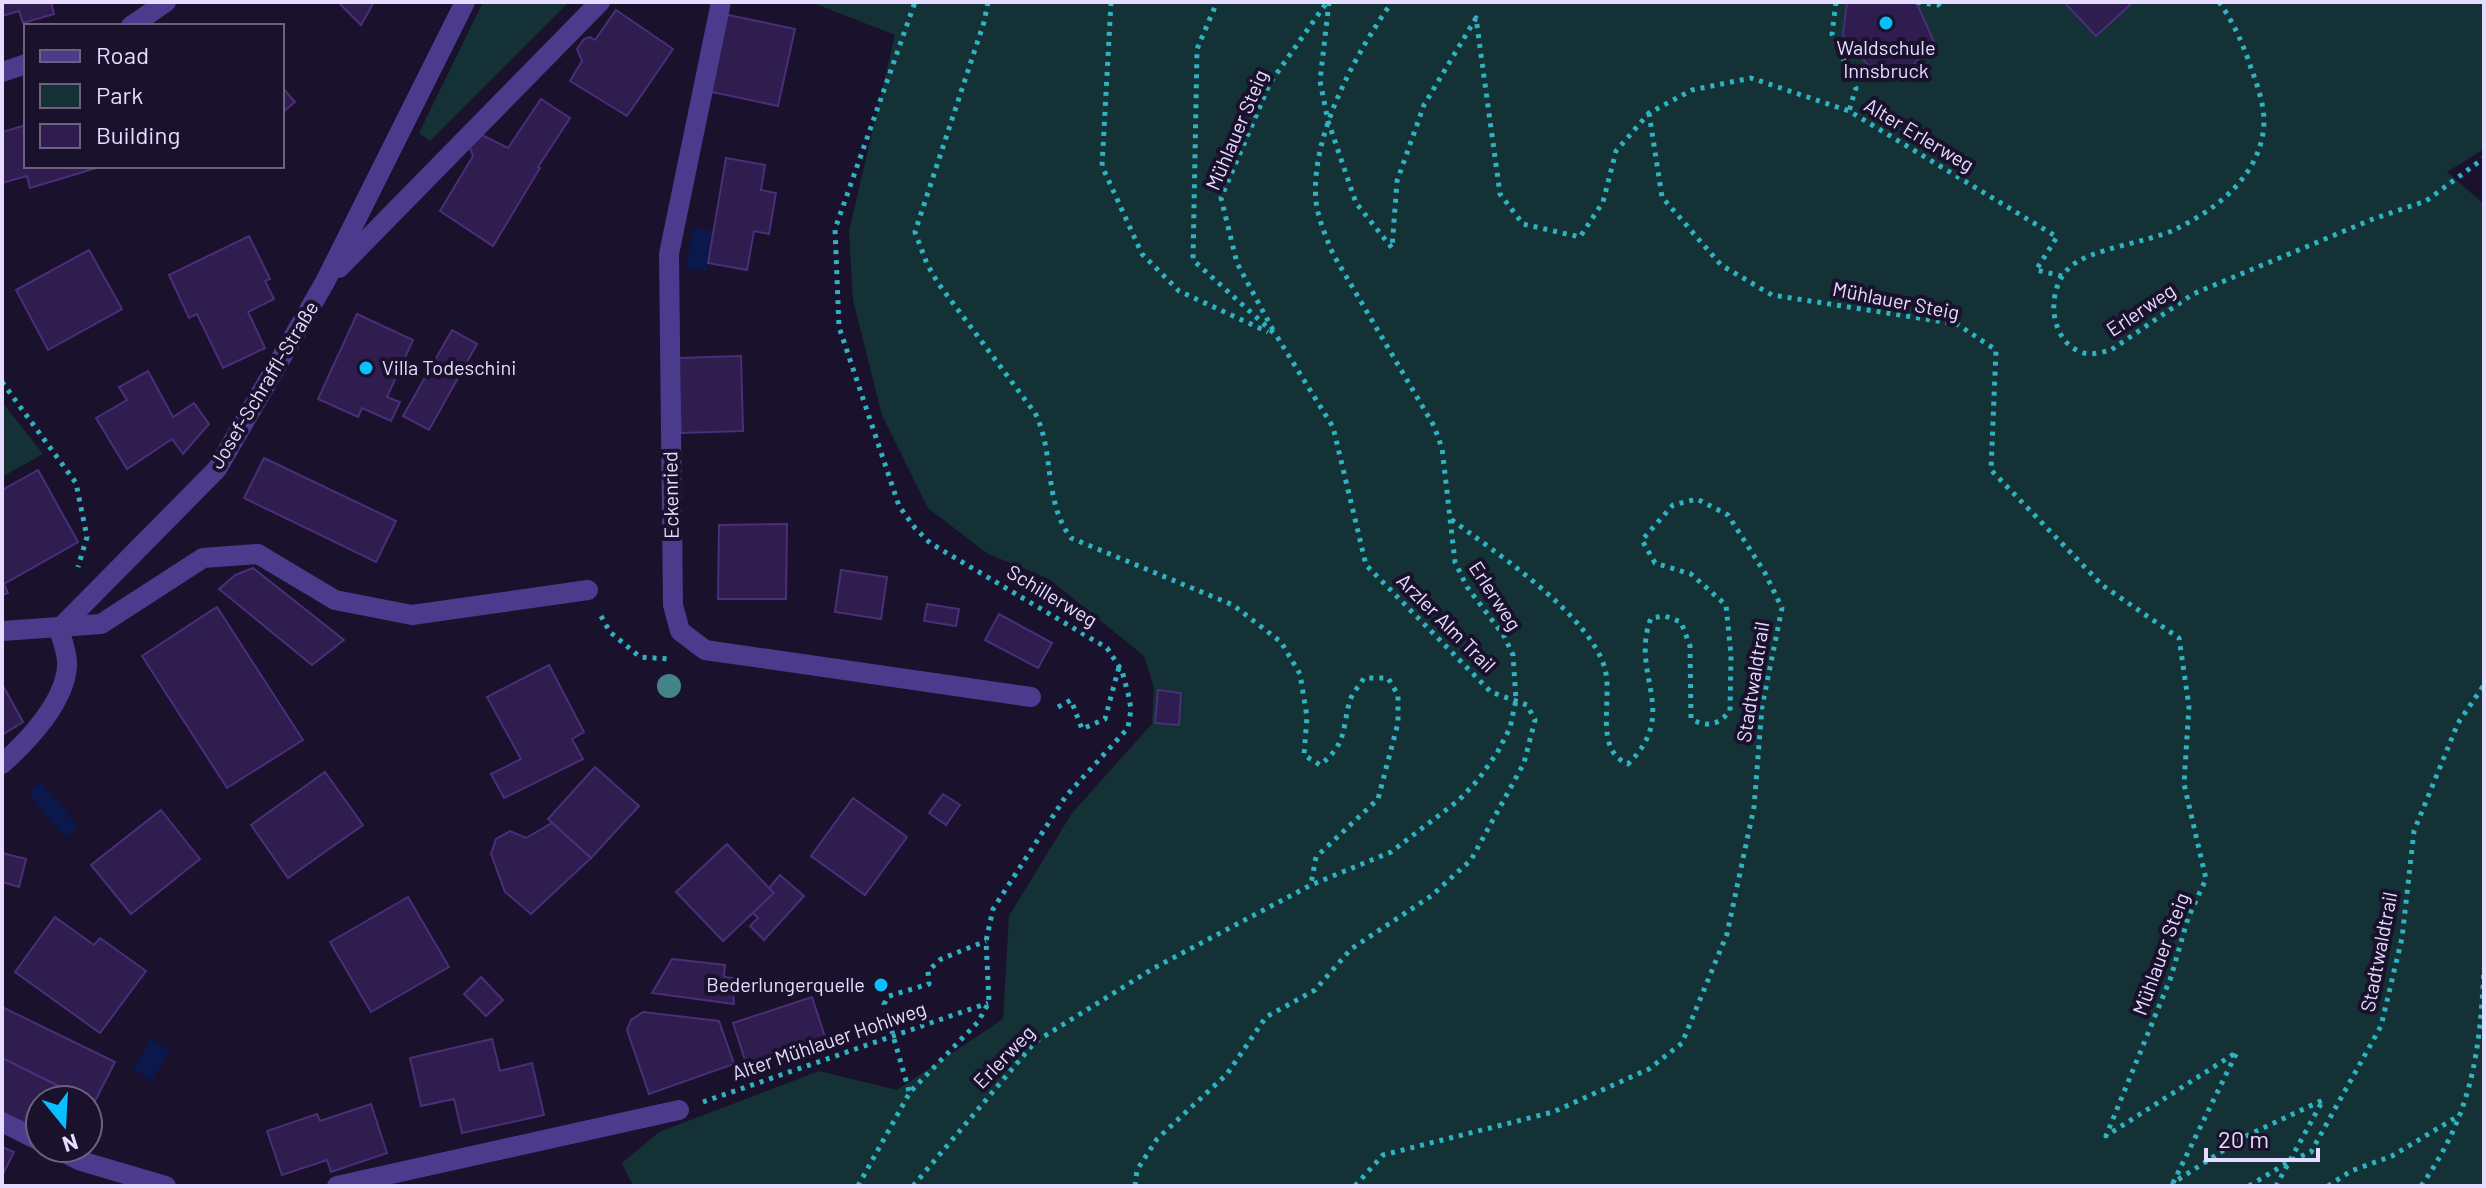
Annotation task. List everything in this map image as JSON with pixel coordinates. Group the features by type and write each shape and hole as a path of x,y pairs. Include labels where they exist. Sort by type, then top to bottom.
{"street":[{"path":"134,24 166,2"},
{"name":"Josef-Schraffl-Straße","path":"59,629 217,469 325,282 465,2"},
{"path":"325,282 600,2"},
{"name":"Eckenried","path":"705,650 680,631 673,605 669,254 721,2"},
{"path":"2,72 24,65"},
{"path":"2,631 101,624 203,558 258,554 335,600 412,615 588,590"},
{"path":"2,764 27,742 64,687 68,662 59,629"},
{"path":"705,650 1031,697"},
{"path":"337,1186 679,1110"},
{"path":"2,1122 24,1133"},
{"path":"91,1164 166,1186"}],"path":[{"name":"Schillerweg","path":"915,2 835,229 839,327 899,506 915,528 930,543 1107,648 1119,666 1131,709 1128,728 1066,796 993,909 986,941 989,1002"},
{"path":"988,2 915,232 938,283 1044,430 1052,495 1060,524 1071,538 1233,605 1281,642 1300,674 1307,717 1304,755 1320,765 1332,755 1344,734 1351,697 1364,678 1388,678 1398,695 1398,723 1378,799 1316,857 1311,885"},
{"path":"1111,2 1102,166 1142,254 1179,291 1276,335"},
{"name":"Arzler Alm Trail","path":"1217,2 1197,49 1193,260 1276,335 1333,427 1366,565 1491,692 1516,700"},
{"name":"Mühlauer Steig","path":"1276,335 1237,263 1221,198 1270,83 1328,2"},
{"name":"Mühlauer Steig","path":"1328,2 1320,81 1328,121 1356,203 1392,248 1397,181 1424,105 1476,18 1500,194 1523,224 1580,237 1603,202 1616,151 1649,113"},
{"name":"Erlerweg","path":"913,1186 1035,1042 1154,968 1311,885 1391,852 1459,800 1497,753 1510,728 1516,700 1513,655 1504,636 1467,587 1455,562 1442,448 1434,426 1333,254 1316,202 1316,177 1328,121 1341,89 1392,2"},
{"path":"1836,2 1832,34 1856,88 1849,111"},
{"path":"1917,2 1938,5 1941,2"},
{"path":"2062,276 2070,266 2085,258 2176,230 2217,204 2246,176 2262,142 2264,119 2258,88 2247,57 2219,2"},
{"name":"Alter Erlerweg","path":"1649,113 1692,90 1751,78 1849,111 2057,237 2036,270 2062,276"},
{"name":"Mühlauer Steig","path":"1649,113 1662,197 1721,265 1772,295 1957,324 1996,350 1991,470 2102,585 2179,638 2189,706 2184,784 2206,879 2188,918 2171,977 2106,1136 2237,1052 2173,1183 2244,1137 2323,1100 2276,1186"},
{"name":"Erlerweg","path":"2062,276 2053,307 2056,324 2066,341 2081,352 2097,354 2111,350 2193,294 2373,219 2426,201 2484,158"},
{"path":"2,382 76,483 87,537 78,567"},
{"name":"Stadtwaldtrail","path":"1355,1186 1383,1155 1553,1112 1649,1069 1682,1043 1727,934 1754,807 1762,707 1782,608 1765,573 1728,515 1697,499 1673,505 1642,540 1655,563 1691,574 1726,605 1731,655 1730,711 1720,723 1704,725 1691,719 1690,646 1681,622 1665,616 1651,618 1644,636 1645,661 1655,714 1643,749 1628,764 1617,759 1608,746 1605,669 1591,642 1535,583 1448,517"},
{"path":"588,590 610,632 640,657 688,659 705,650"},
{"path":"1031,697 1056,708 1071,700 1082,729 1105,719 1119,666"},
{"name":"Stadtwaldtrail","path":"2249,1186 2311,1152 2381,1026 2402,938 2414,831 2458,723 2484,685"},
{"path":"1135,1186 1137,1170 1157,1139 1227,1074 1266,1017 1315,990 1351,949 1431,896 1471,860 1524,763 1535,720 1527,705 1516,700"},
{"path":"910,1092 884,1004 889,996 929,984 928,971 941,959 986,941"},
{"path":"2421,1186 2438,1161 2461,1115 2474,1073 2484,968"},
{"path":"858,1186 910,1092 978,1022 989,1002"},
{"name":"Alter Mühlauer Hohlweg","path":"679,1110 989,1002"},
{"path":"2328,1186 2351,1171 2392,1156 2461,1115"}],"green space":[{"path":"483,2 569,2 430,141 419,133"},
{"path":"811,2 2484,2 2484,149 2447,172 2484,204 2484,1186 633,1186 622,1163 659,1132 819,1071 897,1090 1003,1019 1009,916 1072,813 1152,724 1154,688 1144,656 1049,579 988,554 928,508 882,415 853,300 849,231 895,35"},
{"path":"2,402 43,454 2,477"}],"shaded area":[{"path":"693,228 714,231 707,271 686,268"},
{"path":"41,782 78,826 65,837 28,793"},
{"path":"151,1039 170,1050 152,1081 133,1069"}],"building":[{"path":"2,2 51,2 54,14 23,23 19,11 2,16"},
{"path":"338,2 374,2 361,25"},
{"path":"1847,2 1913,2 1918,6 1934,42 1908,71 1868,65 1843,35"},
{"path":"2064,2 2127,2 2130,5 2096,36"},
{"path":"616,10 673,49 627,116 570,81 582,61 577,49 584,39 590,37 595,40"},
{"path":"724,14 795,29 778,106 707,91"},
{"path":"284,89 295,102 284,111"},
{"path":"541,99 570,118 493,246 440,211 473,156 469,146 482,135 508,148"},
{"path":"24,126 24,168 96,168 30,188 27,176 2,183 2,132"},
{"path":"726,158 765,165 761,190 776,193 769,234 754,231 747,270 708,263"},
{"path":"249,236 270,279 265,281 274,299 248,312 265,348 223,368 197,314 189,318 169,275"},
{"path":"89,250 122,309 48,350 16,290"},
{"name":"Villa Todeschini","path":"357,314 413,340 387,397 400,402 391,421 362,408 358,417 318,399"},
{"path":"452,330 477,344 429,430 403,416"},
{"path":"741,356 743,431 681,433 678,358"},
{"path":"148,371 173,417 194,403 209,424 183,454 172,439 127,469 96,418 127,400 119,387"},
{"path":"264,458 396,521 376,562 244,498"},
{"path":"38,470 78,542 4,584 8,593 2,595 2,490"},
{"path":"787,524 786,599 718,599 719,525"},
{"path":"253,568 344,640 312,665 219,589 235,575"},
{"path":"841,570 887,577 881,619 835,612"},
{"path":"927,604 959,609 956,626 924,621"},
{"path":"217,607 303,740 227,788 142,656"},
{"path":"999,614 1052,643 1038,668 985,640"},
{"path":"549,665 584,732 572,739 583,759 504,798 491,774 521,759 487,697"},
{"path":"2,684 23,722 2,735"},
{"path":"1158,690 1181,693 1179,725 1155,723"},
{"path":"595,767 639,806 591,858 548,819"},
{"path":"325,772 363,825 288,878 251,825"},
{"path":"943,794 960,805 946,825 929,813"},
{"path":"853,798 907,837 865,895 811,856"},
{"path":"161,810 200,859 131,914 91,865"},
{"path":"552,823 591,858 531,914 505,892 491,854 496,839 510,831 526,838"},
{"path":"727,844 774,893 723,941 676,892"},
{"path":"2,853 26,859 19,887 2,882"},
{"path":"780,875 804,896 764,940 750,926 758,918 753,913 774,893 769,888"},
{"path":"408,897 449,967 371,1012 330,942"},
{"path":"55,917 94,945 100,938 146,971 100,1033 15,972"},
{"path":"672,959 725,965 724,977 732,978 734,1004 652,993"},
{"path":"481,977 503,1000 486,1016 464,994"},
{"path":"812,997 826,1040 747,1066 733,1023"},
{"path":"2,1007 115,1062 104,1084 55,1084 2,1058"},
{"path":"643,1012 719,1021 734,1064 649,1094 627,1030 631,1020"},
{"path":"492,1039 500,1071 532,1063 544,1115 462,1133 454,1099 421,1106 410,1058"},
{"path":"2,1058 54,1084 24,1084 24,1123 2,1113"},
{"path":"371,1104 387,1153 331,1172 327,1160 282,1175 267,1131 317,1114 320,1121"},
{"path":"2,1147 14,1152 2,1176"}],"place":[{"name":"Waldschule Innsbruck","path":"1886,23"},
{"name":"Villa Todeschini","path":"366,368"},
{"name":"Bederlungerquelle","path":"881,985"}]}
